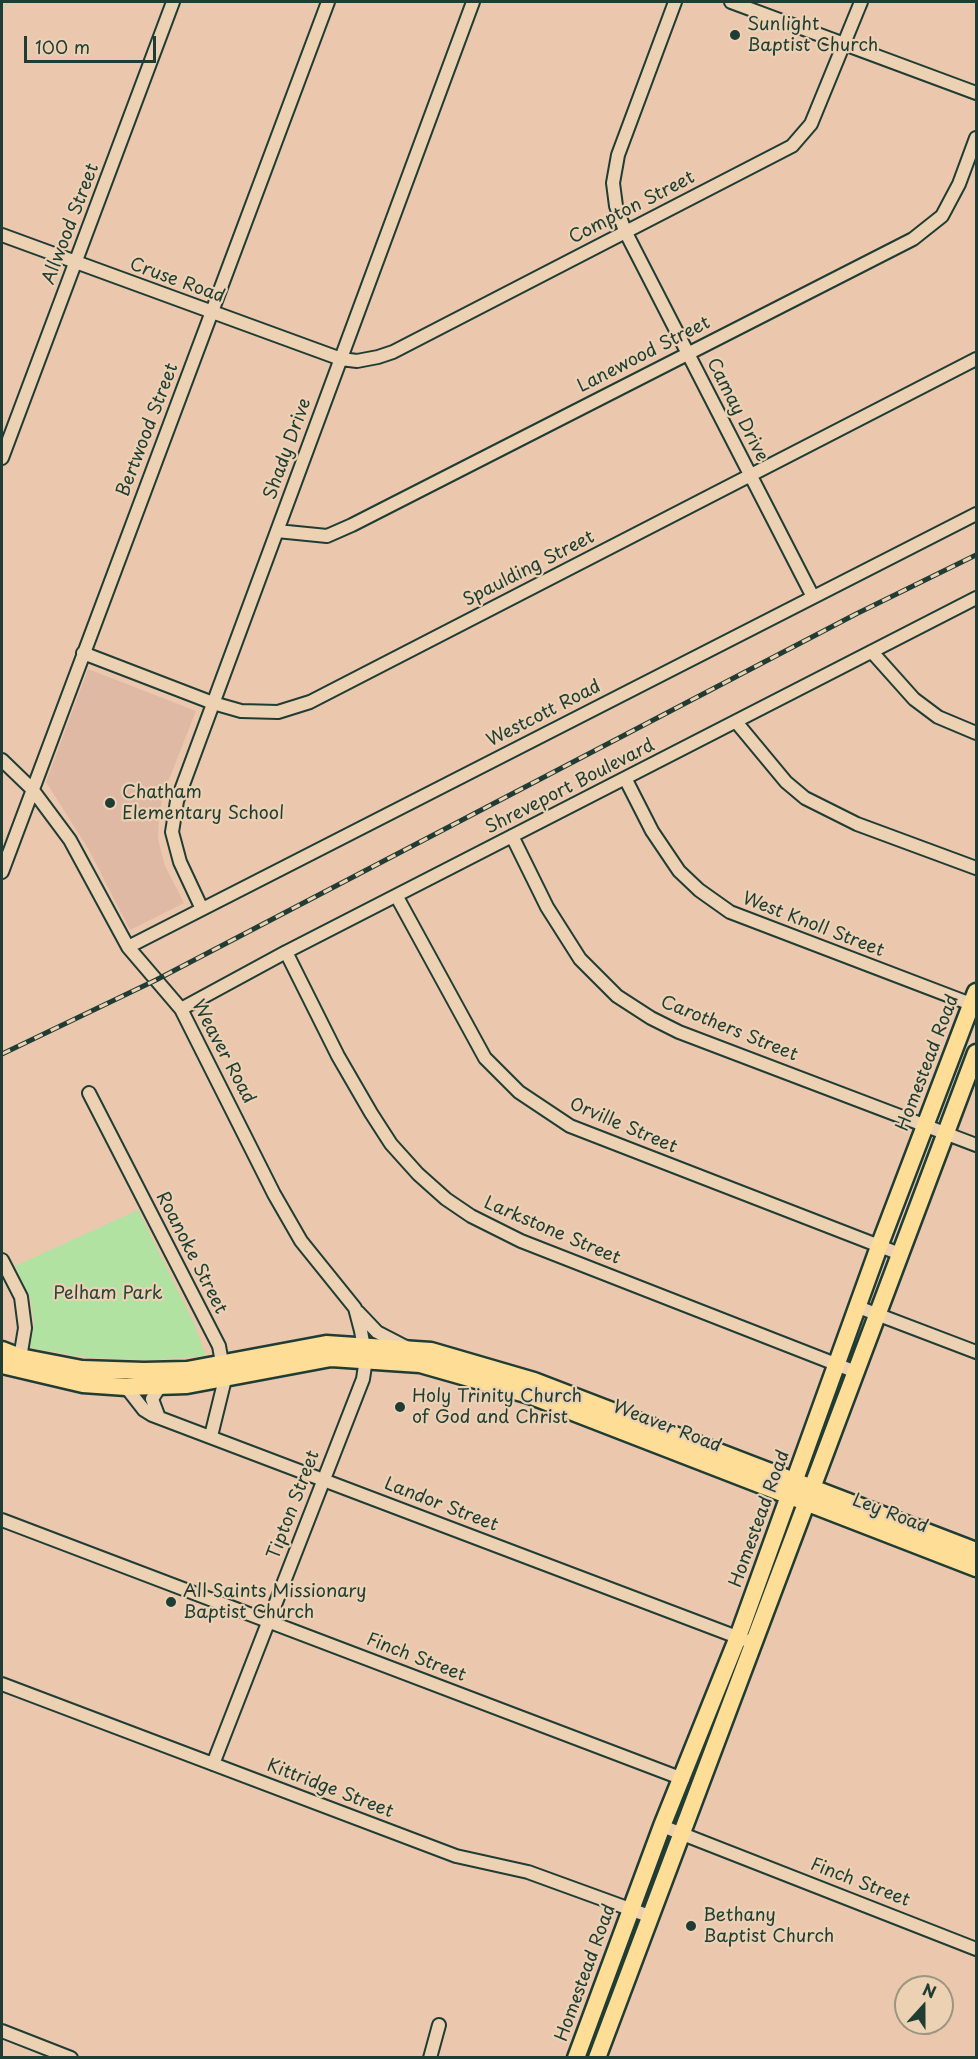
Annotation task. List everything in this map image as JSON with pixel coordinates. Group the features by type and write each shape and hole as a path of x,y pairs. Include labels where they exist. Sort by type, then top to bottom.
{"main road":[{"name":"Homestead Road","path":"597,2058 680,1833 702,1785 790,1496 880,1244 975,1001"},
{"name":"Homestead Road","path":"576,2058 662,1826 807,1502 976,1053"},
{"path":"2,1350 13,1364 82,1384 126,1387 160,1386 326,1344 366,1353"},
{"name":"Weaver Road","path":"366,1353 411,1349 452,1356 790,1496"},
{"name":"Weaver Road","path":"366,1353 448,1370 567,1402 796,1479"},
{"path":"13,1364 82,1369 224,1371"},
{"name":"Ley Road","path":"796,1479 976,1551"},
{"name":"Ley Road","path":"790,1496 976,1567"},
{"path":"602,1985 621,1992"}],"street":[{"name":"Allwood Street","path":"2,458 173,2"},
{"name":"Bertwood Street","path":"2,872 328,2"},
{"name":"Shady Drive","path":"202,909 180,862 172,832 177,801 473,2"},
{"name":"Camay Drive","path":"675,2 618,155 613,183 616,206 625,231 813,597"},
{"path":"731,2 976,93"},
{"name":"Compton Street","path":"341,359 357,361 393,352 792,146 811,124 861,2"},
{"name":"Lanewood Street","path":"277,531 327,536 913,239 942,216 959,184 976,138"},
{"name":"Cruse Road","path":"2,235 341,359"},
{"name":"Spaulding Street","path":"83,653 213,704 241,711 278,712 310,702 976,358"},
{"name":"Westcott Road","path":"128,947 976,514"},
{"name":"Shreveport Boulevard","path":"181,1009 286,952 398,897 512,836 626,780 976,598"},
{"path":"873,652 914,699 938,717 976,733"},
{"path":"736,723 786,782 806,798 857,824 976,868"},
{"name":"Weaver Road","path":"2,760 32,789 70,840 128,947 181,1009 274,1194 301,1241 355,1308 366,1353"},
{"name":"West Knoll Street","path":"626,780 652,831 679,871 699,890 730,912 975,1001"},
{"name":"Carothers Street","path":"512,836 547,907 580,959 617,996 651,1018 680,1032 976,1145"},
{"name":"Orville Street","path":"398,897 485,1058 519,1092 570,1126 880,1244 900,1254"},
{"name":"Larkstone Street","path":"286,952 338,1056 376,1121 391,1144 411,1167 446,1199 471,1216 521,1241 856,1372"},
{"name":"Roanoke Street","path":"89,1093 219,1346 224,1371"},
{"path":"2,1260 21,1297 25,1328 13,1364"},
{"path":"858,1307 976,1353"},
{"path":"355,1308 377,1332 411,1349"},
{"name":"Tipton Street","path":"213,1764 363,1378 366,1353"},
{"path":"211,1436 224,1371"},
{"path":"158,1415 152,1399 160,1386"},
{"name":"Landor Street","path":"126,1387 144,1410 746,1640"},
{"name":"Finch Street","path":"2,1520 683,1779"},
{"name":"Kittridge Street","path":"2,1684 456,1856 528,1872 649,1916"},
{"name":"Finch Street","path":"662,1826 976,1948"},
{"path":"430,2056 439,2025"},
{"path":"2,2031 71,2058"}],"shaded area":[{"name":"Chatham Elementary School","path":"88,669 196,711 164,792 159,814 158,839 165,866 184,903 130,930 89,850 46,782"}],"green space":[{"name":"Pelham Park","path":"138,1210 194,1323 206,1356 150,1360 92,1358 30,1348 34,1323 31,1300 15,1266"}],"railway":[{"path":"2,1054 156,980 856,614 976,555"}],"place":[{"name":"Sunlight Baptist Church","path":"735,35"},
{"name":"Chatham Elementary School","path":"110,803"},
{"name":"Holy Trinity Church of God and Christ","path":"400,1407"},
{"name":"All Saints Missionary Baptist Church","path":"171,1602"},
{"name":"Bethany Baptist Church","path":"691,1926"}]}
